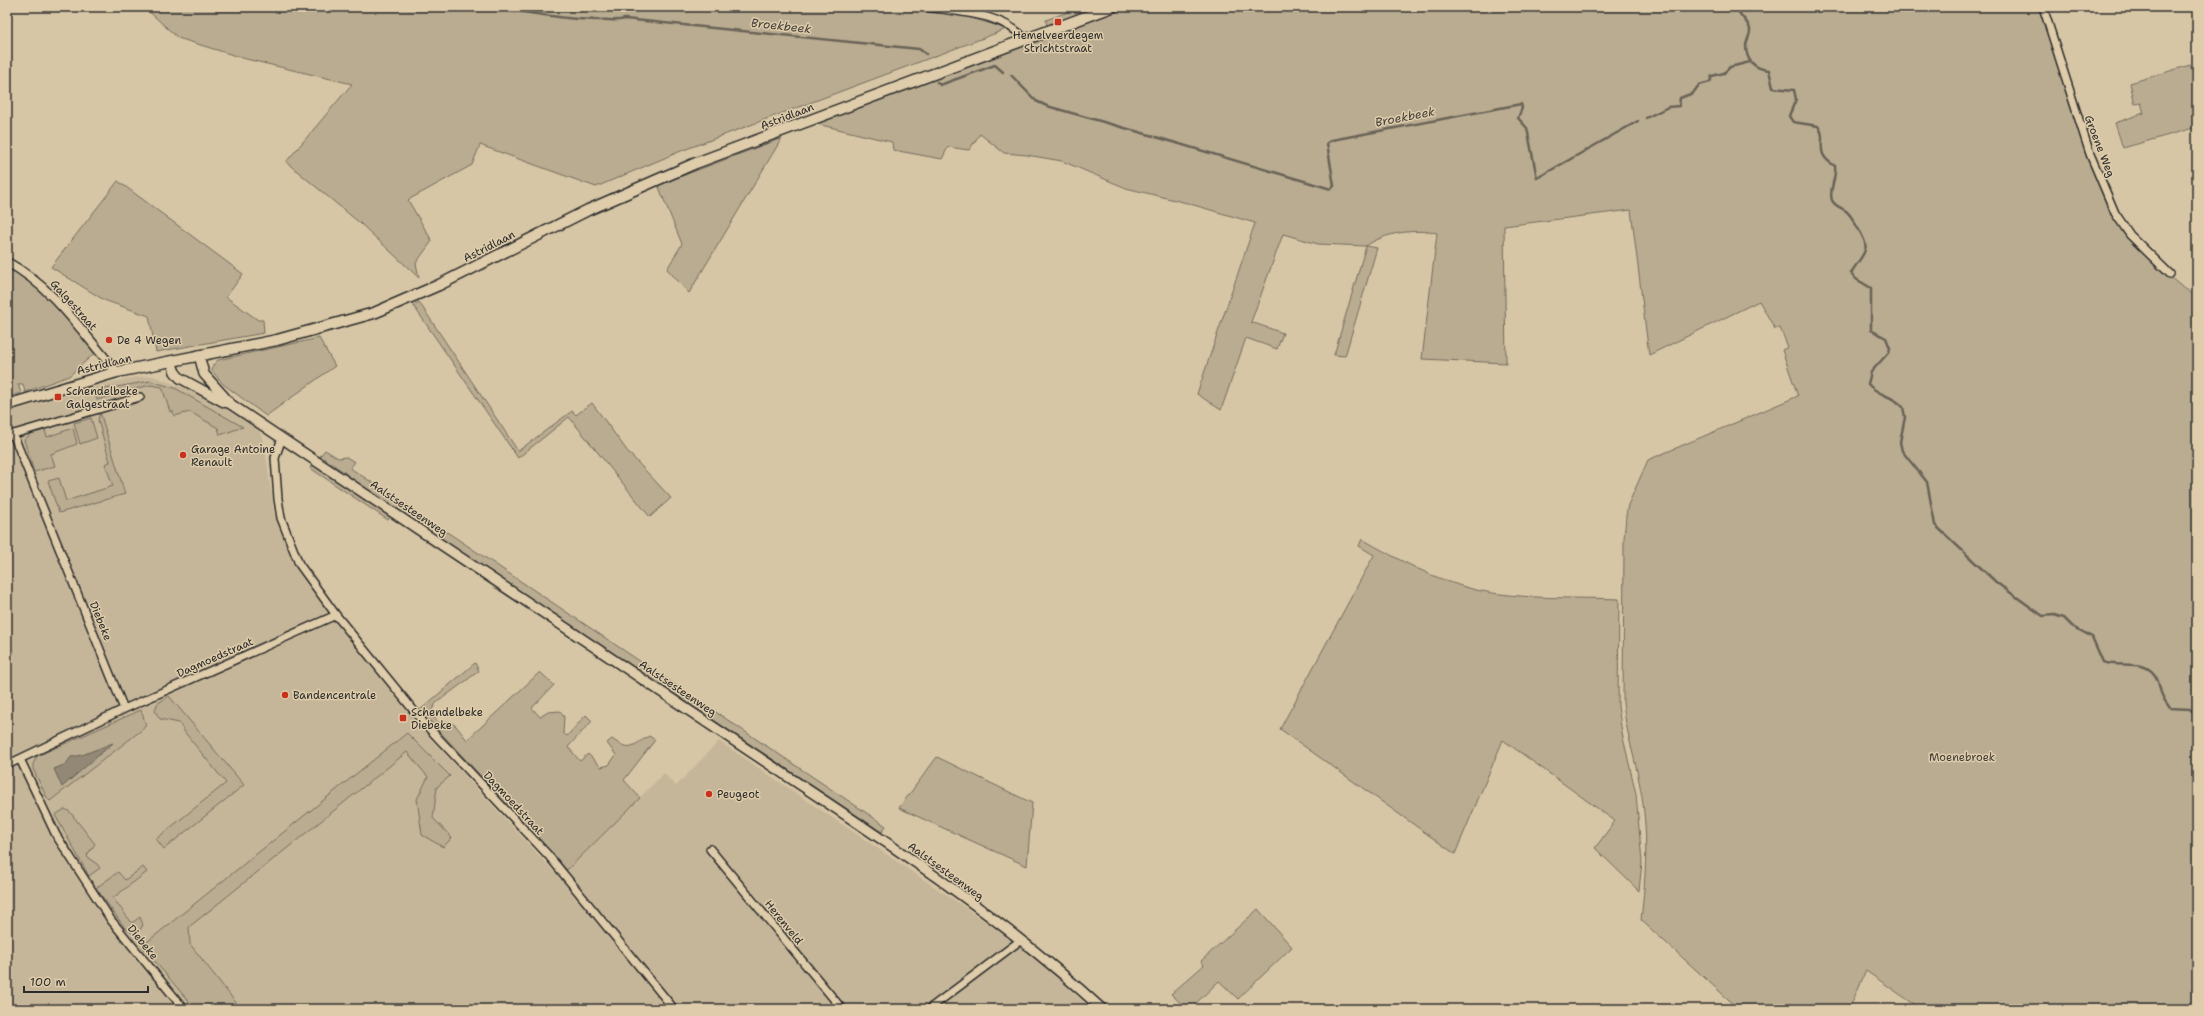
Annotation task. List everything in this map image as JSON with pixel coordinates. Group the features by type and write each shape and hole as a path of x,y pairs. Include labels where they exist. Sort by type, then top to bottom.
{"main road":[{"name":"Astridlaan","path":"7,404 117,372 285,338 331,326 381,310 439,286 546,230 643,185 696,163 967,60 1026,40 1112,7"},
{"name":"Aalstsesteenweg","path":"198,355 204,374 229,403 906,856 1021,940 1059,970 1102,1009"},
{"name":"Aalstsesteenweg","path":"171,361 175,372 180,378 224,402 229,403"}],"street":[{"path":"927,7 983,16 1015,29 1026,40"},
{"name":"Groene Weg","path":"2043,7 2090,154 2115,213 2130,235 2170,274"},
{"name":"Galgestraat","path":"7,262 40,284 60,302 117,372"},
{"path":"10,435 140,397"},
{"name":"Diebeke","path":"10,435 124,709"},
{"name":"Dagmoedstraat","path":"282,438 275,458 281,518 299,564 336,614 423,722 548,855 674,1009"},
{"name":"Dagmoedstraat","path":"124,709 336,614"},
{"path":"7,765 124,709"},
{"name":"Diebeke","path":"20,759 56,835 111,920 184,1009"},
{"name":"Herenveld","path":"710,849 842,1009"},
{"path":"929,1009 1021,940"}],"shaded area":[{"path":"153,376 205,396 251,423 258,429 264,441 274,512 294,565 318,599 419,726 562,880 668,1009 7,1009 7,412 100,385 136,377"},
{"path":"719,741 1003,933 1051,971 1091,1009 679,1009 567,870 664,773 676,786"},
{"path":"113,743 62,787 54,769 66,764 71,757 82,755"}],"green space":[{"path":"144,7 903,7 971,18 1005,28 1004,30 986,37 681,151 596,187 480,145 472,165 408,200 432,241 416,263 419,278 361,224 286,162 352,84 246,59 178,38"},
{"path":"1081,7 1100,7 1047,27 1046,20"},
{"name":"Moenebroek","path":"1129,7 2041,7 2088,156 2136,246 2177,283 2197,297 2197,1009 1912,1009 1914,1004 1866,971 1849,1009 1739,1009 1641,920 1646,853 1645,820 1640,786 1626,724 1623,703 1624,539 1628,505 1648,460 1798,396 1782,350 1788,347 1780,328 1775,329 1759,301 1649,355 1631,210 1504,226 1506,363 1422,359 1437,233 1419,231 1400,233 1374,241 1366,246 1318,244 1283,234 1251,322 1283,333 1277,349 1246,338 1221,410 1197,394 1255,223 1187,203 1126,188 1062,161 1004,153 980,134 969,150 948,147 942,159 893,150 892,142 817,124"},
{"path":"2190,65 2197,85 2197,127 2123,148 2115,123 2144,113 2141,103 2135,104 2130,83"},
{"path":"782,138 689,293 667,269 682,244 658,185"},
{"path":"118,181 243,274 226,297 258,320 263,320 264,333 156,352 149,316 104,300 51,267"},
{"path":"1366,246 1377,248 1345,356 1334,355"},
{"path":"7,267 33,285 56,305 96,352 69,376 25,392 23,384 18,384 21,393 7,397"},
{"path":"419,302 518,451 572,411 576,415 592,403 628,452 671,498 650,517 569,417 518,458 413,305"},
{"path":"319,338 335,366 266,416 223,384 212,371 213,365 218,360"},
{"path":"150,381 175,388 243,427 220,435 218,428 190,412 174,416 173,411 170,412 162,387 150,385 97,400 94,391"},
{"path":"100,412 125,494 59,513 48,481 59,478 66,501 113,486 105,464 110,462 98,420"},
{"path":"91,418 97,438 80,444 74,423"},
{"path":"73,428 77,444 51,454 55,466 34,472 24,440 31,434 45,430 47,437"},
{"path":"325,450 338,458 346,457 355,462 350,468 414,510 410,518 396,509 388,520 310,468 313,461 342,481 347,474 320,456"},
{"path":"444,530 886,826 882,832 440,538"},
{"path":"1362,539 1404,562 1432,575 1476,590 1530,597 1619,599 1618,706 1622,733 1636,794 1642,862 1639,891 1595,848 1615,821 1503,740 1455,854 1280,729 1374,555 1359,546"},
{"path":"475,663 479,671 436,703 430,713 439,723 450,722 456,726 467,740 540,672 554,685 532,708 540,717 548,712 560,711 564,717 563,733 567,736 586,715 592,721 568,747 580,761 588,754 601,767 609,765 616,755 607,743 612,739 627,746 635,745 649,736 655,740 624,780 640,798 567,870 420,710"},
{"path":"169,696 244,785 164,849 156,839 226,783 186,734 179,723 160,719 155,711 157,704"},
{"path":"141,710 146,725 143,729 50,801 47,798 33,769 33,764 37,756"},
{"path":"407,733 450,776 437,787 433,818 452,838 443,847 422,835 417,799 428,777 407,752 189,927 190,944 241,1009 195,1009 142,946"},
{"path":"937,757 1032,803 1027,866 899,808"},
{"path":"65,809 70,812 95,844 87,855 88,858 100,868 89,876 55,815"},
{"path":"143,867 147,872 113,898 132,923 140,917 143,925 139,931 132,933 125,928 96,888 118,872 125,880"},
{"path":"1258,909 1292,947 1238,999 1219,981 1190,1009 1187,1009 1171,994 1204,965 1201,961"}],"waterway":[{"name":"Broekbeek","path":"353,7 361,8"},
{"name":"Broekbeek","path":"365,8 389,7"},
{"name":"Broekbeek","path":"490,7 573,19 625,19 919,49 926,54"},
{"path":"1737,7 1750,28 1746,51 1752,63 1760,68 1769,70 1773,88 1794,90 1796,99 1789,116 1793,122 1818,126 1821,131 1822,151 1828,161 1835,166 1835,175 1831,193 1832,200 1836,205 1849,214 1865,241 1865,251 1851,273 1856,279 1871,288 1871,330 1886,338 1890,348 1889,352 1871,372 1868,384 1876,391 1895,400 1903,407 1905,417 1900,442 1902,451 1927,482 1935,525 1997,583 2043,616 2054,615 2064,618 2072,626 2092,637 2103,662 2109,664 2137,665 2149,669 2156,676 2161,693 2170,708 2190,709 2197,717"},
{"name":"Broekbeek","path":"1646,118 1668,107 1679,106 1680,98 1693,93 1699,85 1710,82 1712,76 1724,73 1730,67 1750,62"},
{"name":"Broekbeek","path":"937,82 940,85 995,65 1003,72"},
{"name":"Broekbeek","path":"1011,75 1036,101 1047,106 1153,136"},
{"name":"Broekbeek","path":"1156,137 1331,189 1334,186 1327,143 1332,140 1521,104 1522,108 1518,118 1527,128 1537,178 1638,121"}],"place":[{"name":"Hemelveerdegem Strichtstraat","path":"1058,22"},
{"name":"De 4 Wegen","path":"109,340"},
{"name":"Schendelbeke Galgestraat","path":"58,397"},
{"name":"Garage Antoine Renault","path":"183,455"},
{"name":"Bandencentrale","path":"285,695"},
{"name":"Schendelbeke Diebeke","path":"403,718"},
{"name":"Peugeot","path":"709,794"}]}
